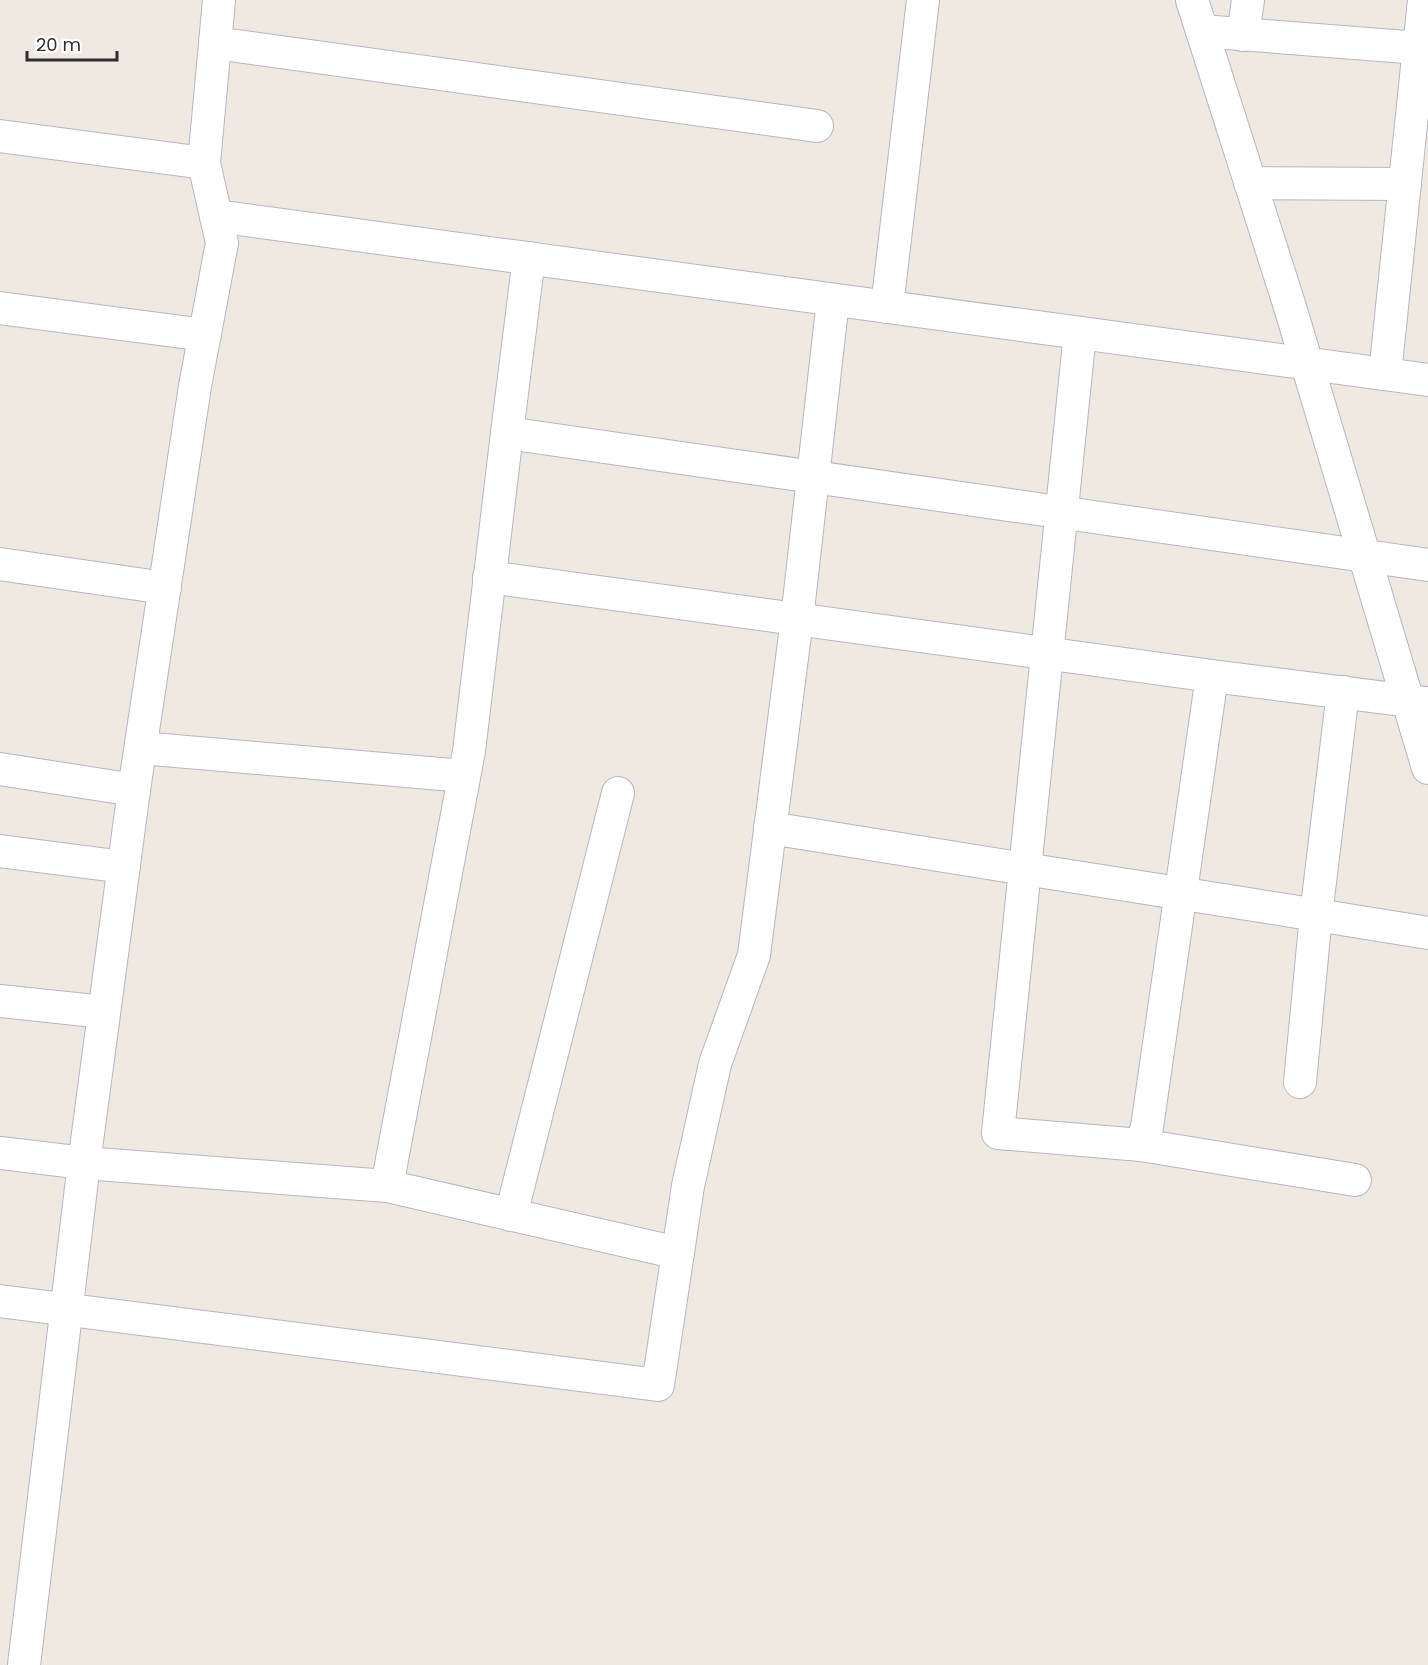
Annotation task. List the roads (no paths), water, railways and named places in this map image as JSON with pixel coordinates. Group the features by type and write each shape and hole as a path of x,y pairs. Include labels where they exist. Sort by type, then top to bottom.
{"street":[{"path":"24,1665 84,1163 134,790 195,386 222,243 204,163 219,0"},
{"path":"886,307 923,0"},
{"path":"1192,0 1307,363 1365,556 1418,702 1428,768"},
{"path":"1243,34 1248,0"},
{"path":"1385,374 1424,0"},
{"path":"1202,31 1419,48"},
{"path":"215,43 817,126"},
{"path":"0,136 204,163"},
{"path":"1250,183 1405,184"},
{"path":"216,216 1428,380"},
{"path":"387,1186 464,776 529,258"},
{"path":"0,1301 658,1385 688,1186 715,1064 754,955 833,300"},
{"path":"0,308 205,335"},
{"path":"1080,333 998,1133 1141,1145 1355,1180"},
{"path":"507,434 1428,565"},
{"path":"0,564 165,588"},
{"path":"489,578 1418,702"},
{"path":"1141,1145 1147,1127 1212,676"},
{"path":"1300,1082 1316,915 1343,693"},
{"path":"141,747 464,776"},
{"path":"0,769 134,790"},
{"path":"511,1215 618,793"},
{"path":"770,828 1428,933"},
{"path":"0,851 124,867"},
{"path":"0,1001 104,1012"},
{"path":"0,1153 84,1163 387,1186 678,1253"}]}
